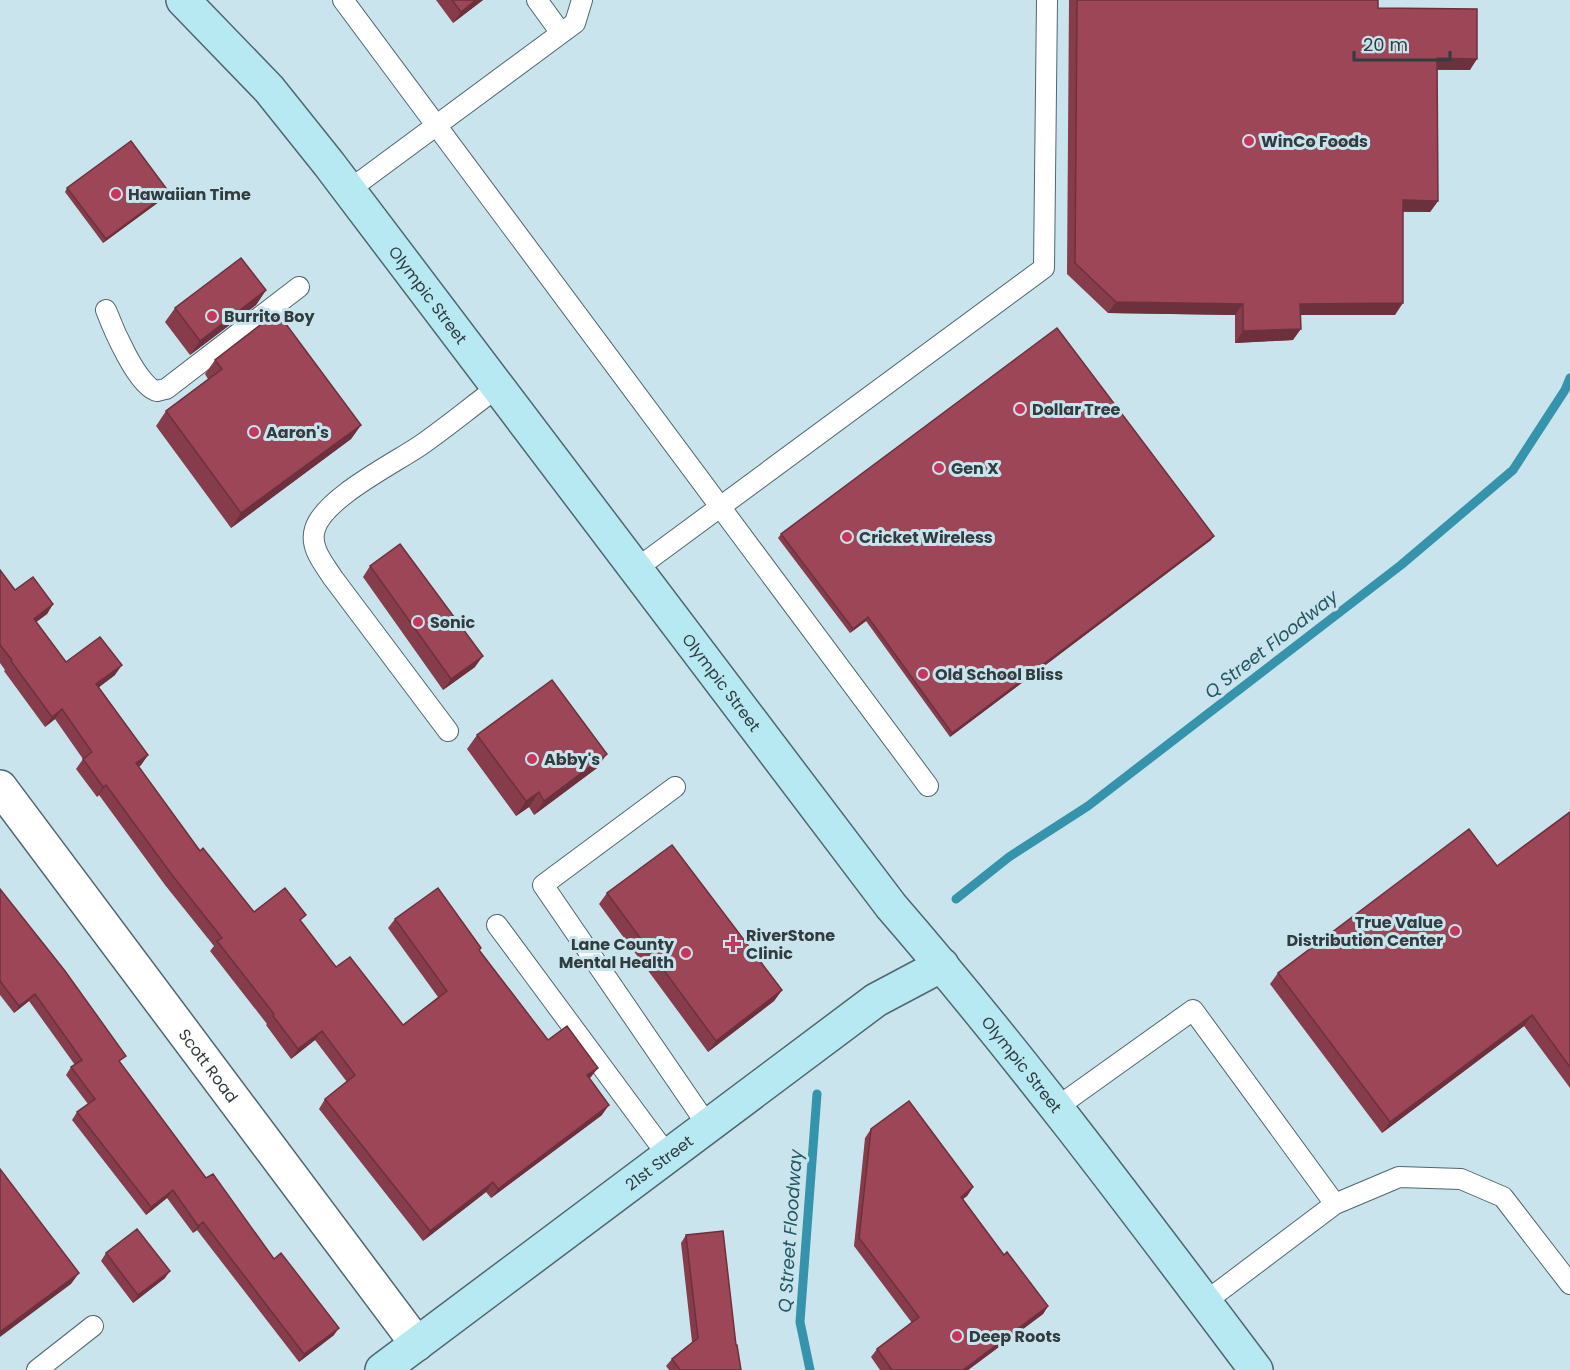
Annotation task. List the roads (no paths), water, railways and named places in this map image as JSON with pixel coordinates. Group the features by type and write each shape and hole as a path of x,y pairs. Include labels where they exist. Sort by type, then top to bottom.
{"main road":[{"name":"Olympic Street","path":"183,0 269,89 349,190 891,906 942,965 1056,1107 1256,1370"},
{"name":"21st Street","path":"382,1370 876,1000 942,965"}],"street":[{"name":"Scott Road","path":"0,787 417,1344"}],"lane":[{"path":"343,0 928,786"},
{"path":"537,0 561,33"},
{"path":"349,190 575,23 582,0"},
{"path":"636,569 1044,268 1047,0"},
{"path":"106,309 118,341 131,363 148,386 157,391 166,389 299,287"},
{"path":"448,731 333,578 316,552 314,530 327,508 383,468 420,446 498,387"},
{"path":"675,787 543,885 708,1126"},
{"path":"497,925 668,1156"},
{"path":"1056,1107 1193,1010 1335,1204"},
{"path":"1205,1302 1335,1204 1399,1177 1461,1179 1503,1197 1570,1284"},
{"path":"38,1370 93,1326"}],"waterway":[{"name":"Q Street Floodway","path":"956,899 1009,857 1088,806 1401,565 1513,470 1565,390 1570,378"},
{"name":"Q Street Floodway","path":"810,1370 800,1322 817,1094"}],"place":[{"name":"WinCo Foods","path":"1249,141"},
{"name":"Hawaiian Time","path":"116,194"},
{"name":"Burrito Boy","path":"212,316"},
{"name":"Dollar Tree","path":"1020,409"},
{"name":"Aaron's","path":"254,432"},
{"name":"Gen X","path":"939,468"},
{"name":"Cricket Wireless","path":"847,537"},
{"name":"Sonic","path":"418,622"},
{"name":"Old School Bliss","path":"923,674"},
{"name":"Abby's","path":"532,759"},
{"name":"True Value Distribution Center","path":"1455,931"},
{"name":"RiverStone Clinic","path":"733,944"},
{"name":"Lane County Mental Health","path":"686,953"},
{"name":"Deep Roots","path":"957,1336"}]}
